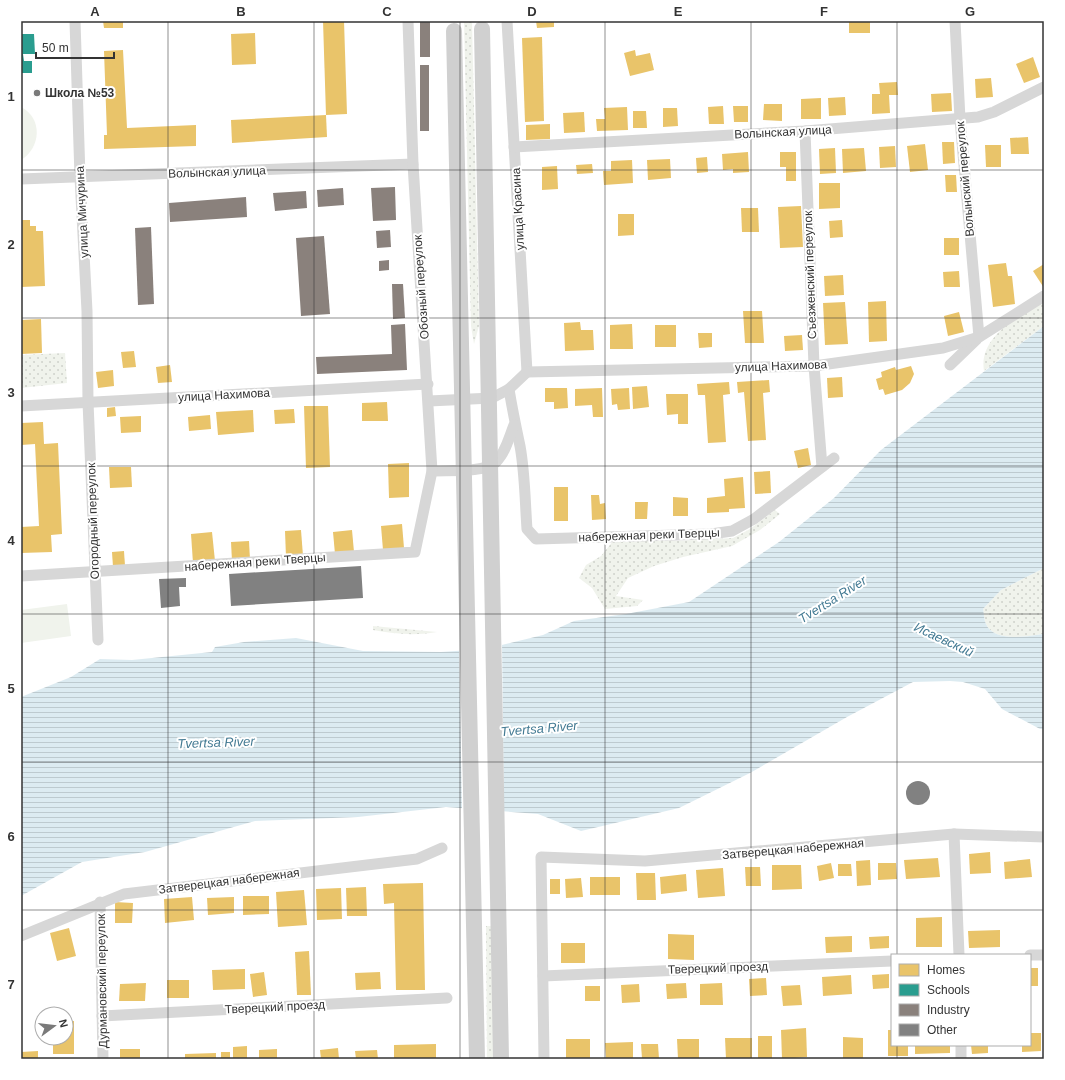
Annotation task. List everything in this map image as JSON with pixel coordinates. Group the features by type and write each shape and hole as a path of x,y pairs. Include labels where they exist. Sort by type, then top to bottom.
{"main road":[{"path":"482,29 501,1059"},
{"path":"454,31 478,1059"}],"street":[{"name":"улица Мичурина","path":"75,21 80,177 87,311 88,402"},
{"name":"Обозный переулок","path":"408,21 413,164 428,384 432,471 416,552"},
{"name":"улица Красина","path":"507,21 527,372"},
{"name":"Волынский переулок","path":"955,21 960,119 979,337"},
{"name":"Волынская улица","path":"514,147 805,131 978,117 994,112 1044,87"},
{"name":"Съезженский переулок","path":"805,131 814,366 822,467"},
{"name":"Волынская улица","path":"21,179 413,164"},
{"name":"улица Нахимова","path":"527,372 814,366 943,348 979,337 1044,296"},
{"path":"950,365 979,337"},
{"path":"429,401 492,398 509,389 527,372"},
{"name":"улица Нахимова","path":"21,406 428,384"},
{"path":"432,471 482,469 496,463 505,449 514,425 509,389"},
{"name":"Огородный переулок","path":"88,402 98,640"},
{"name":"набережная реки Тверцы","path":"514,425 522,461 527,529 536,539 711,534 732,531 754,519 834,458"},
{"name":"набережная реки Тверцы","path":"21,576 416,552"},
{"path":"954,834 959,954"},
{"name":"Затверецкая набережная","path":"543,976 541,857 645,861 954,834 1044,837"},
{"name":"Затверецкая набережная","path":"21,936 100,902 124,894 417,859 442,848"},
{"name":"Дурмановский переулок","path":"100,902 103,1059"},
{"path":"1031,955 1044,955"},
{"name":"Тверецкий проезд","path":"543,976 891,961"},
{"path":"543,976 544,1059"},
{"name":"Тверецкий проезд","path":"102,1016 447,998"},
{"path":"961,1046 961,1059"}],"shaded area":[{"path":"464,21 472,21 479,326 474,344 471,326"},
{"path":"21,107 33,118 37,133 33,148 28,155 21,160"},
{"path":"1044,300 1044,326 984,371 984,359 987,347 994,337 1013,320"},
{"path":"65,353 67,383 21,388 21,355"},
{"path":"775,510 780,514 760,530 732,546 683,557 654,566 628,578 616,596 643,600 637,606 605,609 592,588 579,578 586,565 601,556 613,541 642,538 677,541 733,538 750,529"},
{"path":"1044,568 1044,634 1012,637 996,634 990,630 985,622 983,609 1001,590"},
{"path":"67,604 71,636 21,643 21,610"},
{"path":"373,626 437,632 420,634 397,633 373,630"},
{"path":"486,926 493,926 495,1059 487,1059"}],"water":[{"path":"1044,326 1044,568 1001,590 983,609 986,624 990,630 996,634 1021,637 1044,634 1044,729 1040,729 1002,709 985,689 963,682 913,682 847,717 750,773 679,808 581,831 538,814 446,807 358,817 255,821 145,852 82,862 21,896 21,697 71,677 100,659 132,660 212,652 215,647 244,642 296,638 363,651 441,652 485,649 543,635 574,621 626,614 689,602 779,542 834,498 881,450"}],"pier":[{"path":"502,642 504,814 462,810 459,648 485,647"}],"building: Homes":[{"path":"103,21 123,21 123,28 104,28"},
{"path":"323,21 344,21 347,114 326,115"},
{"path":"536,21 554,21 554,27 537,28"},
{"path":"849,21 870,21 870,33 849,33"},
{"path":"255,33 256,64 232,65 231,34"},
{"path":"542,37 544,121 525,122 522,38"},
{"path":"123,50 127,128 196,125 196,146 104,149 104,135 107,135 104,51"},
{"path":"635,50 636,56 650,53 654,70 630,76 624,53"},
{"path":"1033,57 1040,77 1024,83 1016,64"},
{"path":"991,78 993,97 976,98 975,79"},
{"path":"897,82 898,95 889,95 890,113 872,114 872,94 880,94 879,83"},
{"path":"951,93 952,111 932,112 931,94"},
{"path":"845,97 846,115 829,116 828,98"},
{"path":"821,98 821,119 801,119 801,99"},
{"path":"764,104 782,104 782,121 763,120"},
{"path":"723,106 724,124 709,124 708,107"},
{"path":"733,106 748,106 748,122 734,122"},
{"path":"627,107 628,130 597,131 596,119 605,119 604,108"},
{"path":"663,108 677,108 678,126 663,127"},
{"path":"633,111 646,111 647,128 633,128"},
{"path":"584,112 585,132 564,133 563,113"},
{"path":"326,115 327,137 232,143 231,120"},
{"path":"550,124 550,139 526,140 526,125"},
{"path":"1028,137 1029,154 1011,154 1010,138"},
{"path":"942,142 954,142 955,163 943,164"},
{"path":"925,144 928,170 910,172 907,146"},
{"path":"985,145 1001,145 1001,167 986,167"},
{"path":"895,146 896,167 880,168 879,147"},
{"path":"835,148 836,173 820,174 819,149"},
{"path":"864,148 866,171 843,173 842,149"},
{"path":"748,152 749,172 733,173 733,169 723,170 722,154"},
{"path":"780,152 796,152 796,181 786,181 786,167 780,167"},
{"path":"707,157 708,172 697,173 696,158"},
{"path":"670,159 671,178 648,180 647,160"},
{"path":"632,160 633,183 604,185 603,171 611,171 611,161"},
{"path":"592,164 593,173 577,174 576,165"},
{"path":"557,166 558,189 542,190 542,167"},
{"path":"945,175 956,175 957,192 946,192"},
{"path":"819,183 840,183 840,208 819,209"},
{"path":"801,206 803,247 780,248 778,207"},
{"path":"741,208 758,208 759,232 742,232"},
{"path":"618,214 634,214 634,235 618,236"},
{"path":"21,220 30,220 30,226 36,226 36,231 43,231 45,286 21,287"},
{"path":"842,220 843,237 830,238 829,221"},
{"path":"944,238 959,238 959,255 944,255"},
{"path":"1006,263 1008,276 1012,276 1015,304 993,307 988,265"},
{"path":"1044,264 1044,288 1033,271"},
{"path":"959,271 960,287 944,287 943,272"},
{"path":"843,275 844,295 825,296 824,276"},
{"path":"886,301 887,341 869,342 868,302"},
{"path":"845,302 848,344 825,345 823,303"},
{"path":"743,311 762,311 764,343 745,343"},
{"path":"959,312 964,332 948,336 944,316"},
{"path":"41,319 42,353 21,354 21,320"},
{"path":"580,322 581,330 593,330 594,350 565,351 564,323"},
{"path":"632,324 633,349 610,349 610,325"},
{"path":"655,325 676,325 676,347 655,347"},
{"path":"698,333 712,333 712,347 699,348"},
{"path":"802,335 803,350 785,351 784,336"},
{"path":"134,351 136,367 123,368 121,352"},
{"path":"170,365 172,382 158,383 156,367"},
{"path":"911,366 914,374 910,383 902,390 885,395 883,389 879,390 876,379 882,377 881,372 895,367 896,370"},
{"path":"113,370 114,386 98,388 96,372"},
{"path":"842,377 843,397 828,398 827,378"},
{"path":"769,380 770,392 763,393 766,440 748,441 744,392 738,393 737,382"},
{"path":"729,382 730,394 723,395 726,442 708,443 705,395 698,395 697,384"},
{"path":"647,386 649,407 633,409 632,387"},
{"path":"545,388 567,388 568,408 554,409 554,402 545,402"},
{"path":"602,388 603,417 593,417 592,405 575,406 575,389"},
{"path":"629,388 630,409 618,410 617,404 612,405 611,389"},
{"path":"666,394 688,394 688,424 678,424 678,414 667,415"},
{"path":"387,402 388,421 362,421 362,403"},
{"path":"304,406 328,406 330,467 306,468"},
{"path":"115,407 116,416 107,417 107,408"},
{"path":"294,409 295,423 275,424 274,410"},
{"path":"253,410 254,432 218,435 216,412"},
{"path":"210,415 211,429 189,431 188,417"},
{"path":"141,416 141,432 121,433 120,417"},
{"path":"43,422 44,444 58,443 62,534 51,535 52,552 21,553 21,527 39,526 35,444 21,445 21,423"},
{"path":"808,448 811,465 798,468 794,451"},
{"path":"409,463 409,497 389,498 388,464"},
{"path":"109,467 131,467 132,487 110,488"},
{"path":"770,471 771,493 755,494 754,472"},
{"path":"743,477 745,508 729,509 729,512 707,513 707,498 725,496 724,479"},
{"path":"554,487 568,487 568,521 554,521"},
{"path":"591,495 599,495 600,504 605,503 606,519 592,520"},
{"path":"673,497 688,498 688,516 673,516"},
{"path":"635,502 648,502 647,519 635,519"},
{"path":"402,524 404,548 383,550 381,526"},
{"path":"301,530 303,556 286,557 285,531"},
{"path":"352,530 354,552 335,554 333,532"},
{"path":"212,532 215,561 193,563 191,534"},
{"path":"249,541 250,560 232,561 231,542"},
{"path":"124,551 125,566 113,567 112,552"},
{"path":"990,852 991,873 970,874 969,854"},
{"path":"938,858 940,877 906,879 904,860"},
{"path":"1030,859 1032,877 1005,879 1004,862"},
{"path":"870,860 871,885 857,886 856,861"},
{"path":"831,863 834,878 819,881 817,866"},
{"path":"878,863 896,863 897,879 878,880"},
{"path":"838,864 851,864 852,876 838,876"},
{"path":"772,865 801,865 802,889 772,890"},
{"path":"745,867 760,867 761,886 746,886"},
{"path":"723,868 725,896 698,898 696,870"},
{"path":"636,873 655,873 656,900 637,900"},
{"path":"686,874 687,891 661,894 660,877"},
{"path":"590,877 620,877 620,895 590,895"},
{"path":"581,878 583,897 566,898 565,879"},
{"path":"550,879 560,879 560,894 550,894"},
{"path":"423,883 425,990 396,990 394,903 384,904 383,884"},
{"path":"366,887 367,916 347,916 346,888"},
{"path":"341,888 342,919 317,920 316,889"},
{"path":"304,890 307,925 278,927 276,892"},
{"path":"243,896 269,896 269,914 243,915"},
{"path":"192,897 194,920 165,923 164,899"},
{"path":"234,897 234,913 208,915 207,898"},
{"path":"115,902 133,903 132,923 115,923"},
{"path":"942,917 942,947 916,947 916,918"},
{"path":"69,928 76,956 57,961 50,933"},
{"path":"1000,930 1000,947 969,948 968,931"},
{"path":"668,934 694,935 694,960 668,959"},
{"path":"852,936 852,952 826,953 825,937"},
{"path":"889,936 889,948 870,949 869,937"},
{"path":"561,943 585,943 585,963 561,963"},
{"path":"309,951 311,995 297,995 295,952"},
{"path":"1031,968 1038,968 1038,986 1031,986"},
{"path":"245,969 245,989 213,990 212,970"},
{"path":"264,972 267,995 253,997 250,974"},
{"path":"380,972 381,989 356,990 355,973"},
{"path":"889,974 889,988 873,989 872,975"},
{"path":"851,975 852,994 823,996 822,977"},
{"path":"766,978 767,995 750,996 749,979"},
{"path":"167,980 189,980 189,998 167,998"},
{"path":"146,983 145,1001 119,1001 120,984"},
{"path":"686,983 687,998 667,999 666,984"},
{"path":"722,983 723,1005 700,1005 700,984"},
{"path":"639,984 640,1002 622,1003 621,985"},
{"path":"800,985 802,1005 783,1006 781,986"},
{"path":"585,986 600,986 600,1001 585,1001"},
{"path":"806,1028 807,1057 782,1059 781,1030"},
{"path":"888,1030 891,1030 891,1046 908,1046 908,1056 888,1056"},
{"path":"1031,1033 1041,1033 1041,1051 1022,1052 1022,1046 1031,1046"},
{"path":"758,1036 772,1036 772,1059 758,1059"},
{"path":"843,1037 863,1038 863,1059 843,1059"},
{"path":"725,1038 752,1038 752,1059 726,1059"},
{"path":"566,1039 590,1039 590,1059 566,1059"},
{"path":"677,1039 699,1039 699,1059 678,1059"},
{"path":"633,1042 633,1059 606,1059 605,1043"},
{"path":"436,1044 436,1059 394,1059 394,1045"},
{"path":"641,1044 658,1044 659,1059 642,1059"},
{"path":"53,1046 74,1046 74,1054 53,1054"},
{"path":"247,1046 247,1059 233,1059 233,1047"},
{"path":"915,1046 950,1046 950,1053 915,1054"},
{"path":"971,1046 988,1046 988,1053 972,1054"},
{"path":"338,1048 339,1059 321,1059 320,1050"},
{"path":"120,1049 140,1049 140,1059 120,1059"},
{"path":"277,1049 277,1059 259,1059 259,1050"},
{"path":"377,1050 378,1059 356,1059 355,1051"},
{"path":"38,1051 38,1059 21,1059 21,1052"},
{"path":"221,1052 230,1052 230,1059 221,1059"},
{"path":"216,1053 216,1059 185,1059 185,1054"}],"building: Schools":[{"path":"21,34 34,34 35,54 23,54 24,61 32,61 32,73 21,73"}],"building: Industry":[{"path":"420,21 430,21 430,57 420,57"},
{"path":"420,65 429,65 429,131 420,131"},
{"path":"395,187 396,220 373,221 371,188"},
{"path":"343,188 344,205 318,207 317,190"},
{"path":"306,191 307,208 275,211 273,193"},
{"path":"246,197 247,217 170,222 169,203"},
{"path":"151,227 154,304 138,305 135,228"},
{"path":"390,230 391,247 377,248 376,231"},
{"path":"324,236 330,314 301,316 296,238"},
{"path":"389,260 389,270 379,271 379,261"},
{"path":"392,284 403,284 405,318 393,319"},
{"path":"405,324 407,370 317,374 316,357 392,354 391,325"}],"building: Other":[{"path":"361,566 363,598 231,606 229,574"},
{"path":"186,578 186,587 179,587 180,606 161,608 159,579"},
{"path":"918,781 923,782 929,788 929,798 923,804 918,805 913,804 907,798 906,793 907,788 913,782"}],"place":[{"name":"Школа №53","path":"37,93"}],"water label":[{"name":"Tvertsa River","path":"832,599"},
{"name":"Исаевский","path":"944,639"},
{"name":"Tvertsa River","path":"539,728"},
{"name":"Tvertsa River","path":"216,742"}]}
